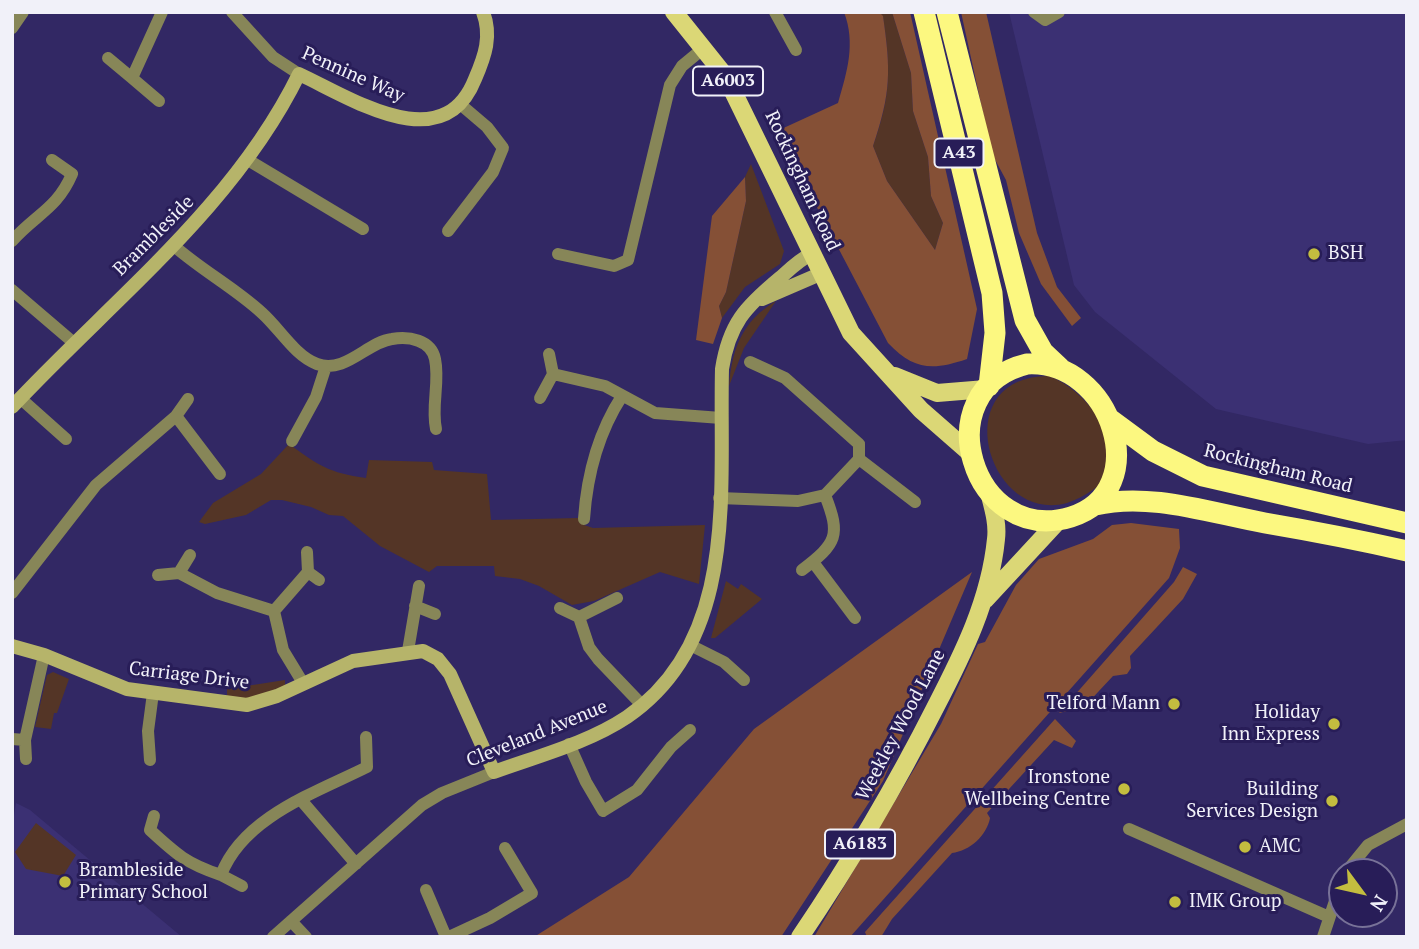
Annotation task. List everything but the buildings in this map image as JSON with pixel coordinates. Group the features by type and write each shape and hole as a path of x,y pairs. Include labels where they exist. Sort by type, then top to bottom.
{"highway":[{"name":"A43","path":"924,12 992,293 995,333 988,387 971,420 969,452 979,478 989,492 1009,508 1028,517 1060,519 1095,505 1126,500 1307,529 1407,551"},
{"name":"A43","path":"947,12 1025,320 1043,352 1090,389 1111,420 1116,456 1113,473 1095,505"},
{"path":"988,387 1017,367 1039,364 1060,368"},
{"name":"Rockingham Road","path":"1111,420 1153,451 1203,476 1407,523"}],"main road":[{"name":"Rockingham Road","path":"674,12 705,47 739,102 820,274 851,333 884,371 969,452"},
{"name":"Rockingham Road","path":"884,371 937,393 988,387"},
{"name":"Weekley Wood Lane","path":"800,937 834,887 915,748 961,656 985,600 996,539 989,492"},
{"name":"Weekley Wood Lane","path":"985,600 1060,519"}],"street":[{"path":"12,28 23,12"},
{"path":"132,78 162,12"},
{"name":"Pennine Way","path":"232,12 273,57 299,74 394,117 416,121 437,118 460,104"},
{"path":"448,231 493,172 503,148 487,127 460,104 471,91 488,41 483,12"},
{"path":"775,12 796,50"},
{"path":"1034,12 1045,20 1059,12"},
{"path":"558,254 614,266 628,260 670,85 682,66 705,47"},
{"path":"108,58 159,101"},
{"name":"Brambleside","path":"16,402 173,245 248,160 299,74"},
{"path":"12,241 28,223 52,208 77,174 52,160"},
{"path":"248,160 363,229"},
{"path":"348,220 356,208"},
{"path":"173,245 258,310 307,359 326,366 358,356 390,338 419,340 433,350 436,362 432,410 436,429"},
{"name":"Cleveland Avenue","path":"273,937 422,804 442,793 606,728 642,705 669,680 692,646 702,623 713,577 719,498 722,369 727,340 751,303 811,254"},
{"path":"751,303 820,274"},
{"path":"12,290 74,343"},
{"path":"258,310 267,299"},
{"path":"540,398 553,374 549,354"},
{"path":"719,498 789,501 825,495 859,459 859,444 847,431 785,378 750,362"},
{"path":"292,441 316,397 326,366"},
{"path":"553,374 605,386 641,407 667,416 720,418"},
{"path":"584,519 588,475 609,415 622,396"},
{"path":"12,593 96,485 176,415 188,399"},
{"path":"16,402 66,439"},
{"path":"176,415 220,474"},
{"path":"859,459 915,502"},
{"path":"825,495 836,528 829,547 808,566 855,618"},
{"path":"274,611 308,572 307,552"},
{"path":"179,573 190,555"},
{"path":"308,572 319,580"},
{"path":"158,575 179,573 217,593 274,611"},
{"path":"408,651 419,586"},
{"path":"579,617 617,598"},
{"path":"415,606 435,614"},
{"path":"560,608 579,617 589,647 642,705"},
{"path":"274,611 283,650 303,683"},
{"name":"Carriage Drive","path":"12,646 44,655 97,679 153,693 247,705 277,696 353,660 408,651 430,653 450,674 495,772"},
{"path":"692,646 724,662 744,680"},
{"path":"26,759 19,740 44,655"},
{"path":"150,760 148,731 153,693"},
{"path":"569,744 603,811 637,790 665,753 690,730"},
{"path":"366,737 367,767"},
{"path":"222,875 227,859 250,831 301,800 367,767 381,771"},
{"path":"301,800 356,863"},
{"path":"154,816 150,830 190,865 222,875 242,886"},
{"path":"1357,858 1368,845 1407,824"},
{"path":"1129,829 1328,917"},
{"path":"426,890 448,937 490,918 532,893 505,848"},
{"path":"291,921 306,937"}],"shaded area":[{"path":"844,12 879,12 883,16 888,82 873,146 887,181 935,250 943,223 931,196 928,157 913,111 911,73 892,12 910,12 977,309 967,359 944,365 924,366 906,359 888,343 777,131 838,103 850,47"},
{"path":"879,12 892,12 911,73 913,111 928,157 931,196 943,223 935,250 887,181 873,146 888,82 886,35 883,17"},
{"path":"961,12 986,12 1037,233 1057,287 1081,318 1072,326 1041,284 1019,233 1006,180 992,154"},
{"path":"1009,12 1407,12 1407,440 1368,444 1216,409 1095,312 1074,285"},
{"path":"751,164 784,251 780,264 745,287 722,318 719,306 726,292 746,201 745,177"},
{"path":"745,177 746,201 726,292 719,306 722,318 713,344 696,340 712,216"},
{"path":"776,301 744,348 729,386 733,360 741,337 755,318"},
{"path":"1048,376 1059,380 1080,396 1099,418 1109,442 1100,485 1067,503 1039,504 1016,493 999,473 989,448 988,422 996,399 1016,383"},
{"path":"289,444 324,467 342,474 366,478 369,460 432,462 434,470 487,474 491,520 578,518 584,525 593,528 705,525 699,584 660,572 594,601 572,605 539,586 520,579 495,576 494,566 437,566 429,572 380,546 343,516 329,515 311,507 282,500 271,500 246,515 205,524 199,522 213,503 261,474"},
{"path":"1131,523 1179,529 1180,548 1169,578 850,937 814,937 941,724 978,644 985,642 1016,585 1039,559 1093,539 1112,525"},
{"path":"1183,567 1197,574 1183,599 1130,656 1131,668 1127,674 1113,676 1084,707 1059,713 1174,582"},
{"path":"972,572 883,781 781,937 534,937 629,877 754,729"},
{"path":"726,581 738,589 741,584 762,599 715,638 711,638"},
{"path":"53,672 69,679 57,713 54,713 51,729 35,727 47,675"},
{"path":"285,680 285,686 246,700 227,698 227,689"},
{"path":"1055,719 1076,741 1072,748 1054,740 987,813 990,818 988,824 977,841 959,852 952,853 892,919 881,937 867,937 865,932"},
{"name":"Brambleside Primary School","path":"16,803 30,810 182,937 12,937 12,828"},
{"path":"36,823 76,855 63,876 26,869 15,852"}],"place":[{"name":"BSH","path":"1314,254"},
{"name":"Telford Mann","path":"1174,704"},
{"name":"Holiday Inn Express","path":"1334,724"},
{"name":"Ironstone Wellbeing Centre","path":"1124,789"},
{"name":"Building Services Design","path":"1332,801"},
{"name":"AMC","path":"1245,847"},
{"name":"Brambleside Primary School","path":"65,882"},
{"name":"IMK Group","path":"1175,902"}]}
